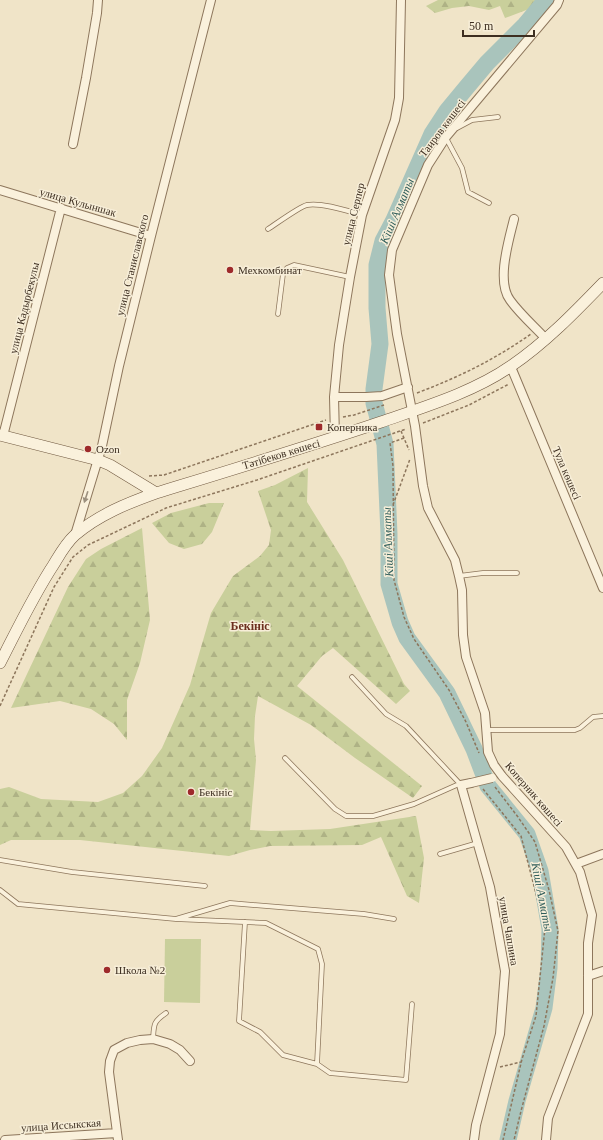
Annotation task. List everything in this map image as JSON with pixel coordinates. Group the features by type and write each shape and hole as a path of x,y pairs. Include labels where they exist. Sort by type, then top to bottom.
{"main road":[{"name":"Тәтібеков көшесі","path":"0,663 42,582 62,551 75,535 97,520 129,503 156,493 366,427 462,392 510,367 546,339 603,283"},
{"path":"1,435 98,460 110,465 156,493"}],"street":[{"path":"73,144 86,78 98,0"},
{"name":"улица Станиславского","path":"75,535 98,460 150,236 211,0"},
{"name":"улица Серпер","path":"335,437 334,397 339,345 350,277 362,216 395,120 399,98 401,0"},
{"name":"Таиров көшесі","path":"413,411 397,334 389,275 392,250 428,165 446,137 557,5 559,0"},
{"name":"улица Кулыншак","path":"0,190 150,236"},
{"name":"улица Кадырбекулы","path":"1,435 61,208"},
{"path":"514,219 504,264 504,285 509,299 546,339"},
{"name":"Тула көшесі","path":"510,367 603,588"},
{"path":"334,397 382,396 408,387"},
{"name":"Коперник көшесі","path":"413,411 423,486 428,508 455,560 459,576 462,590 463,635 466,657 485,713 487,730 486,743 488,752 494,765 502,776 566,847 580,872 592,915 588,943 588,1014 548,1118 546,1140"},
{"path":"460,784 502,776"},
{"name":"улица Чаплина","path":"460,784 490,886 505,971 500,1034 476,1124 474,1140"},
{"path":"576,864 603,854"},
{"path":"588,976 603,971"},
{"path":"118,1136 110,1080 110,1061 114,1050 127,1043 153,1039 170,1044 180,1050 190,1061"},
{"name":"улица Иссыкская","path":"5,1140 118,1136"}],"lane":[{"path":"452,130 472,120 498,117"},
{"path":"446,137 462,168 468,192 489,203"},
{"path":"268,229 306,205 314,204 342,209 362,216"},
{"path":"278,314 283,274 287,268 294,265 350,277"},
{"path":"459,576 483,573 516,574"},
{"path":"285,758 335,809 346,816 373,816 414,804 460,784 406,726 386,714 352,677"},
{"path":"487,730 575,730 580,728 593,717 603,716"},
{"path":"440,854 478,843"},
{"path":"0,860 72,872 205,886"},
{"path":"0,890 18,904 176,919 266,922 318,949 322,964 317,1064"},
{"path":"176,919 230,903 364,914 394,919"},
{"path":"246,922 239,1021 260,1032 283,1055 317,1064 330,1073 406,1080 412,1004"},
{"path":"153,1039 154,1023 156,1019 166,1013"}],"path":[{"path":"410,396 456,378 492,360 530,335 536,329"},
{"path":"0,706 54,587 73,557 88,545 166,508 258,480 415,426 469,405 516,380"},
{"path":"146,476 152,477 164,475 335,418 354,415 384,405"},
{"path":"401,431 409,451"},
{"path":"390,443 404,438"},
{"path":"393,506 410,461 410,456"},
{"path":"480,785 521,836 545,928 536,1016 522,1062 503,1140"},
{"path":"496,1068 522,1062"}],"green space":[{"path":"438,0 549,0 505,18 500,6 489,10 469,6 452,8 435,13 426,6"},
{"path":"308,468 307,502 343,560 404,684 410,691 396,704 333,648 322,656 297,686 422,786 413,798 355,758 311,725 258,696 254,739 256,760 250,830 271,831 330,829 416,816 424,858 419,903 407,896 381,837 362,845 270,846 229,856 80,840 11,840 0,845 0,789 9,787 41,799 98,802 123,793 142,776 162,748 190,685 211,613 233,576 260,556 269,545 271,530 258,491 275,485"},
{"path":"209,503 224,503 212,532 202,544 184,549 169,543 152,523 171,513"},
{"path":"142,528 150,620 140,663 127,700 127,740 114,724 91,709 60,701 11,708 68,587 86,559 101,549"},
{"path":"165,939 201,939 200,1003 164,1002"}],"waterway":[{"name":"Кіші Алматы","path":"508,1140 517,1101 544,1008 549,968 550,929 540,871 527,834 488,786 474,749 447,693 407,638 400,622 389,584 389,534 385,444 374,403 374,389 380,344 377,308 377,265 383,241 394,220 432,134 447,111 487,63 525,25 546,0"}],"place":[{"name":"Мехкомбинат","path":"230,270"},
{"name":"Коперника","path":"319,427"},
{"name":"Ozon","path":"88,449"},
{"name":"Бекініс","path":"191,792"},
{"name":"Школа №2","path":"107,970"}],"district":[{"name":"Бекініс","path":"250,626"}]}
